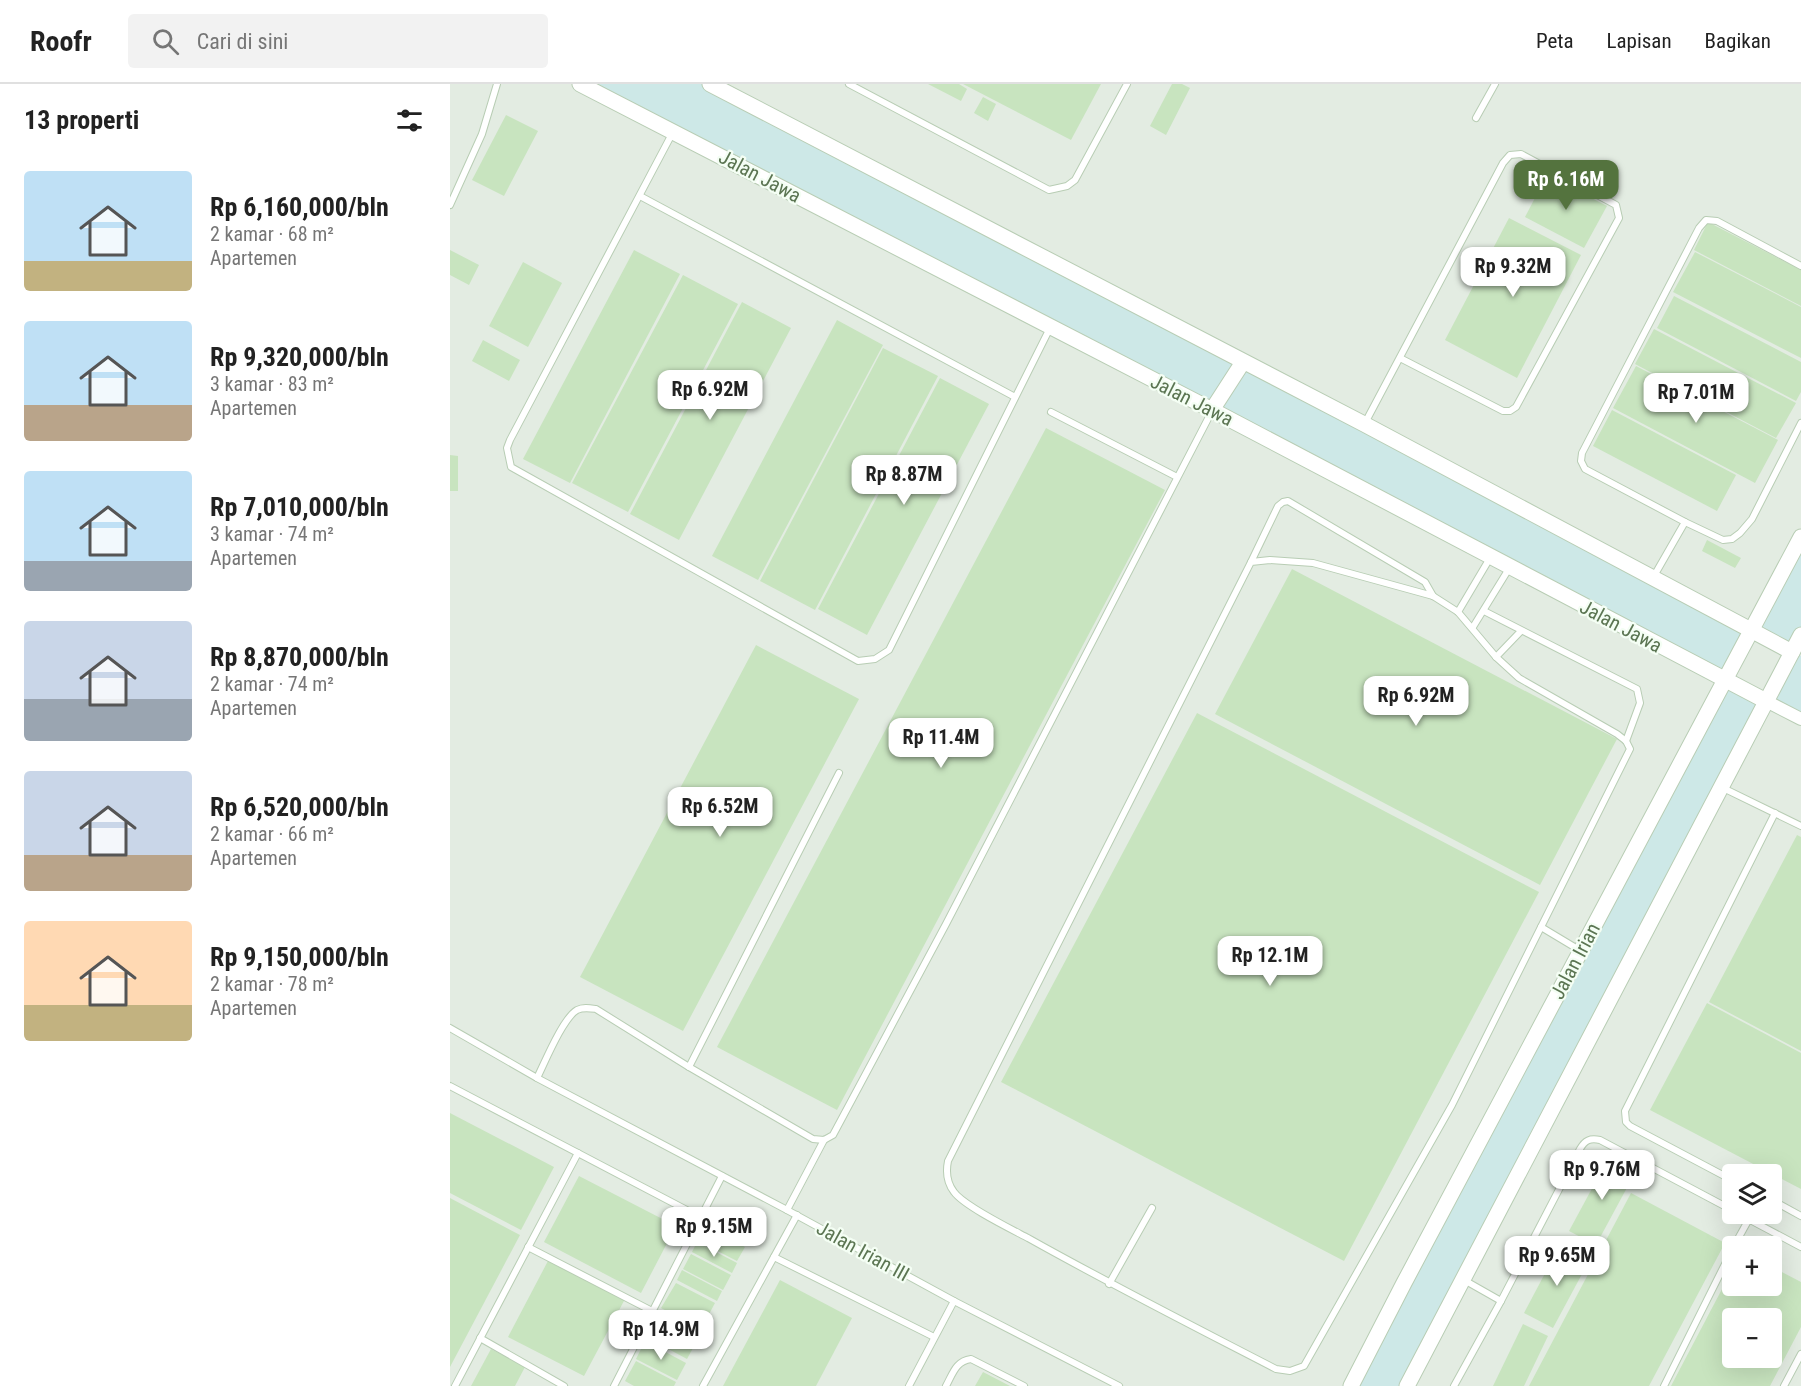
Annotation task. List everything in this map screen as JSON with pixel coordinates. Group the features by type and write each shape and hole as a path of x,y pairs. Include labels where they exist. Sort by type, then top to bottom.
{"street":[{"name":"Jalan Jawa","path":"580,84 1212,410 1724,681 1801,719"},
{"path":"710,84 1364,424 1797,654"},
{"path":"1212,410 1243,362"},
{"name":"Jalan Irian","path":"1351,1386 1801,537"},
{"path":"1407,1386 1766,701 1797,654 1801,635"}],"lane":[{"path":"450,205 482,134 497,84"},
{"path":"849,84 1049,190 1067,186 1075,180 1127,84"},
{"path":"1476,118 1495,84"},
{"path":"673,130 510,440 507,448 511,467 858,661 867,662 889,650 1050,327"},
{"path":"1364,424 1510,155 1521,154 1616,205 1619,218 1516,407 1510,411 1503,411 1400,358"},
{"path":"640,196 1015,397"},
{"path":"1801,266 1717,221 1706,220 1699,228 1582,453 1581,462 1585,469 1685,522 1723,540 1732,539 1752,519 1801,423"},
{"path":"787,1210 824,1140 833,1135 946,924 1212,410"},
{"path":"1051,412 1177,477"},
{"path":"1251,562 1270,560 1313,563 1433,596 1458,612 1496,657 1519,678 1626,741 1630,749 1452,1105 1304,1366 1290,1371 1276,1369 1109,1284 987,1215 954,1193 946,1168 1000,1056 1278,506 1288,501 1425,582 1433,596"},
{"path":"1654,577 1685,522"},
{"path":"1458,612 1491,558"},
{"path":"1473,627 1510,567"},
{"path":"1484,611 1637,689 1640,703 1626,741"},
{"path":"1496,657 1521,631"},
{"path":"689,1067 839,773"},
{"path":"1721,787 1801,826"},
{"path":"1722,1175 1630,1126 1626,1122 1624,1111 1776,813"},
{"path":"1541,927 1581,951"},
{"path":"537,1078 569,1017 578,1010 596,1009 689,1067 813,1139 824,1140"},
{"name":"Jalan Irian III","path":"450,1029 537,1078 954,1301 1119,1386"},
{"path":"450,1086 700,1217"},
{"path":"1454,1386 1586,1141 1600,1140 1722,1205"},
{"path":"455,1386 578,1153"},
{"path":"614,1386 722,1176"},
{"path":"1782,1206 1801,1216"},
{"path":"1109,1284 1152,1208"},
{"path":"703,1386 797,1215"},
{"path":"1758,1224 1801,1247"},
{"path":"528,1247 652,1311"},
{"path":"774,1257 934,1337"},
{"path":"1664,1386 1722,1270"},
{"path":"1463,1280 1501,1301"},
{"path":"909,1386 954,1301"},
{"path":"480,1338 564,1386"},
{"path":"1784,1386 1801,1354"},
{"path":"946,1386 957,1365 963,1360 971,1359 1024,1386"}],"shaded area":[{"path":"450,84 1801,84 1801,1386 450,1386"},
{"path":"579,84 710,84 1752,630 1724,681"},
{"path":"1801,537 1801,635 1792,651 1801,656 1801,720 1767,702 1407,1386 1353,1386 1724,681 1766,701 1792,652 1752,630"}],"building":[{"path":"928,84 959,84 967,89 961,101"},
{"path":"963,84 1101,84 1071,140"},
{"path":"1172,84 1182,84 1190,88 1166,135 1150,126"},
{"path":"983,97 996,104 988,121 974,113"},
{"path":"506,115 538,131 504,196 472,180"},
{"path":"1547,175 1607,206 1584,248 1525,217"},
{"path":"1509,218 1581,255 1517,378 1445,340"},
{"path":"1708,222 1801,270 1801,306 1694,250"},
{"path":"450,250 479,265 469,285 450,275"},
{"path":"634,250 680,274 570,483 523,459"},
{"path":"1695,252 1801,307 1801,358 1673,292"},
{"path":"523,262 562,283 528,347 489,326"},
{"path":"683,275 738,304 628,512 572,483"},
{"path":"1674,296 1801,362 1801,392 1796,401 1657,328"},
{"path":"742,302 791,328 679,540 630,514"},
{"path":"837,320 883,345 758,580 712,556"},
{"path":"1654,329 1796,403 1776,438 1635,364"},
{"path":"483,340 520,360 509,381 472,361"},
{"path":"883,348 938,376 815,610 760,581"},
{"path":"1636,366 1778,440 1755,483 1613,408"},
{"path":"940,378 989,404 867,635 818,609"},
{"path":"1612,410 1736,475 1717,511 1593,446"},
{"path":"1046,428 1165,490 837,1110 717,1047"},
{"path":"450,455 458,456 458,491 450,491"},
{"path":"1707,540 1741,558 1735,568 1702,551"},
{"path":"1292,569 1617,739 1540,885 1215,714"},
{"path":"756,645 859,699 683,1031 580,977"},
{"path":"1197,713 1539,892 1344,1261 1001,1082"},
{"path":"1797,835 1801,837 1801,1051 1709,1002"},
{"path":"1707,1003 1801,1053 1801,1189 1782,1179 1782,1164 1753,1164 1650,1110"},
{"path":"450,1113 554,1167 521,1230 450,1193"},
{"path":"1609,1157 1636,1171 1596,1245 1569,1231"},
{"path":"579,1176 676,1226 641,1293 544,1242"},
{"path":"1631,1193 1722,1241 1722,1249 1649,1386 1529,1386"},
{"path":"450,1198 520,1235 450,1367"},
{"path":"714,1212 754,1232 747,1245 707,1225"},
{"path":"706,1227 745,1247 737,1261 698,1241"},
{"path":"697,1242 737,1263 732,1273 692,1252"},
{"path":"1560,1245 1589,1261 1553,1328 1524,1313"},
{"path":"691,1254 731,1275 723,1290 683,1269"},
{"path":"549,1259 625,1299 584,1376 508,1337"},
{"path":"682,1270 722,1291 717,1301 677,1280"},
{"path":"1782,1272 1801,1282 1801,1327 1782,1363 1782,1308 1722,1308 1722,1368 1779,1368 1770,1386 1671,1386 1722,1289 1722,1296 1782,1296"},
{"path":"780,1280 852,1318 816,1386 723,1386"},
{"path":"676,1283 715,1303 701,1329 661,1308"},
{"path":"661,1312 701,1332 693,1347 654,1326"},
{"path":"1523,1324 1548,1336 1524,1386 1493,1386"},
{"path":"653,1327 693,1348 687,1359 648,1338"},
{"path":"645,1341 686,1363 677,1380 636,1359"},
{"path":"491,1349 525,1367 515,1386 471,1386"},
{"path":"636,1361 676,1382 674,1386 634,1386 625,1381"},
{"path":"983,1372 1010,1386 975,1386"}]}
